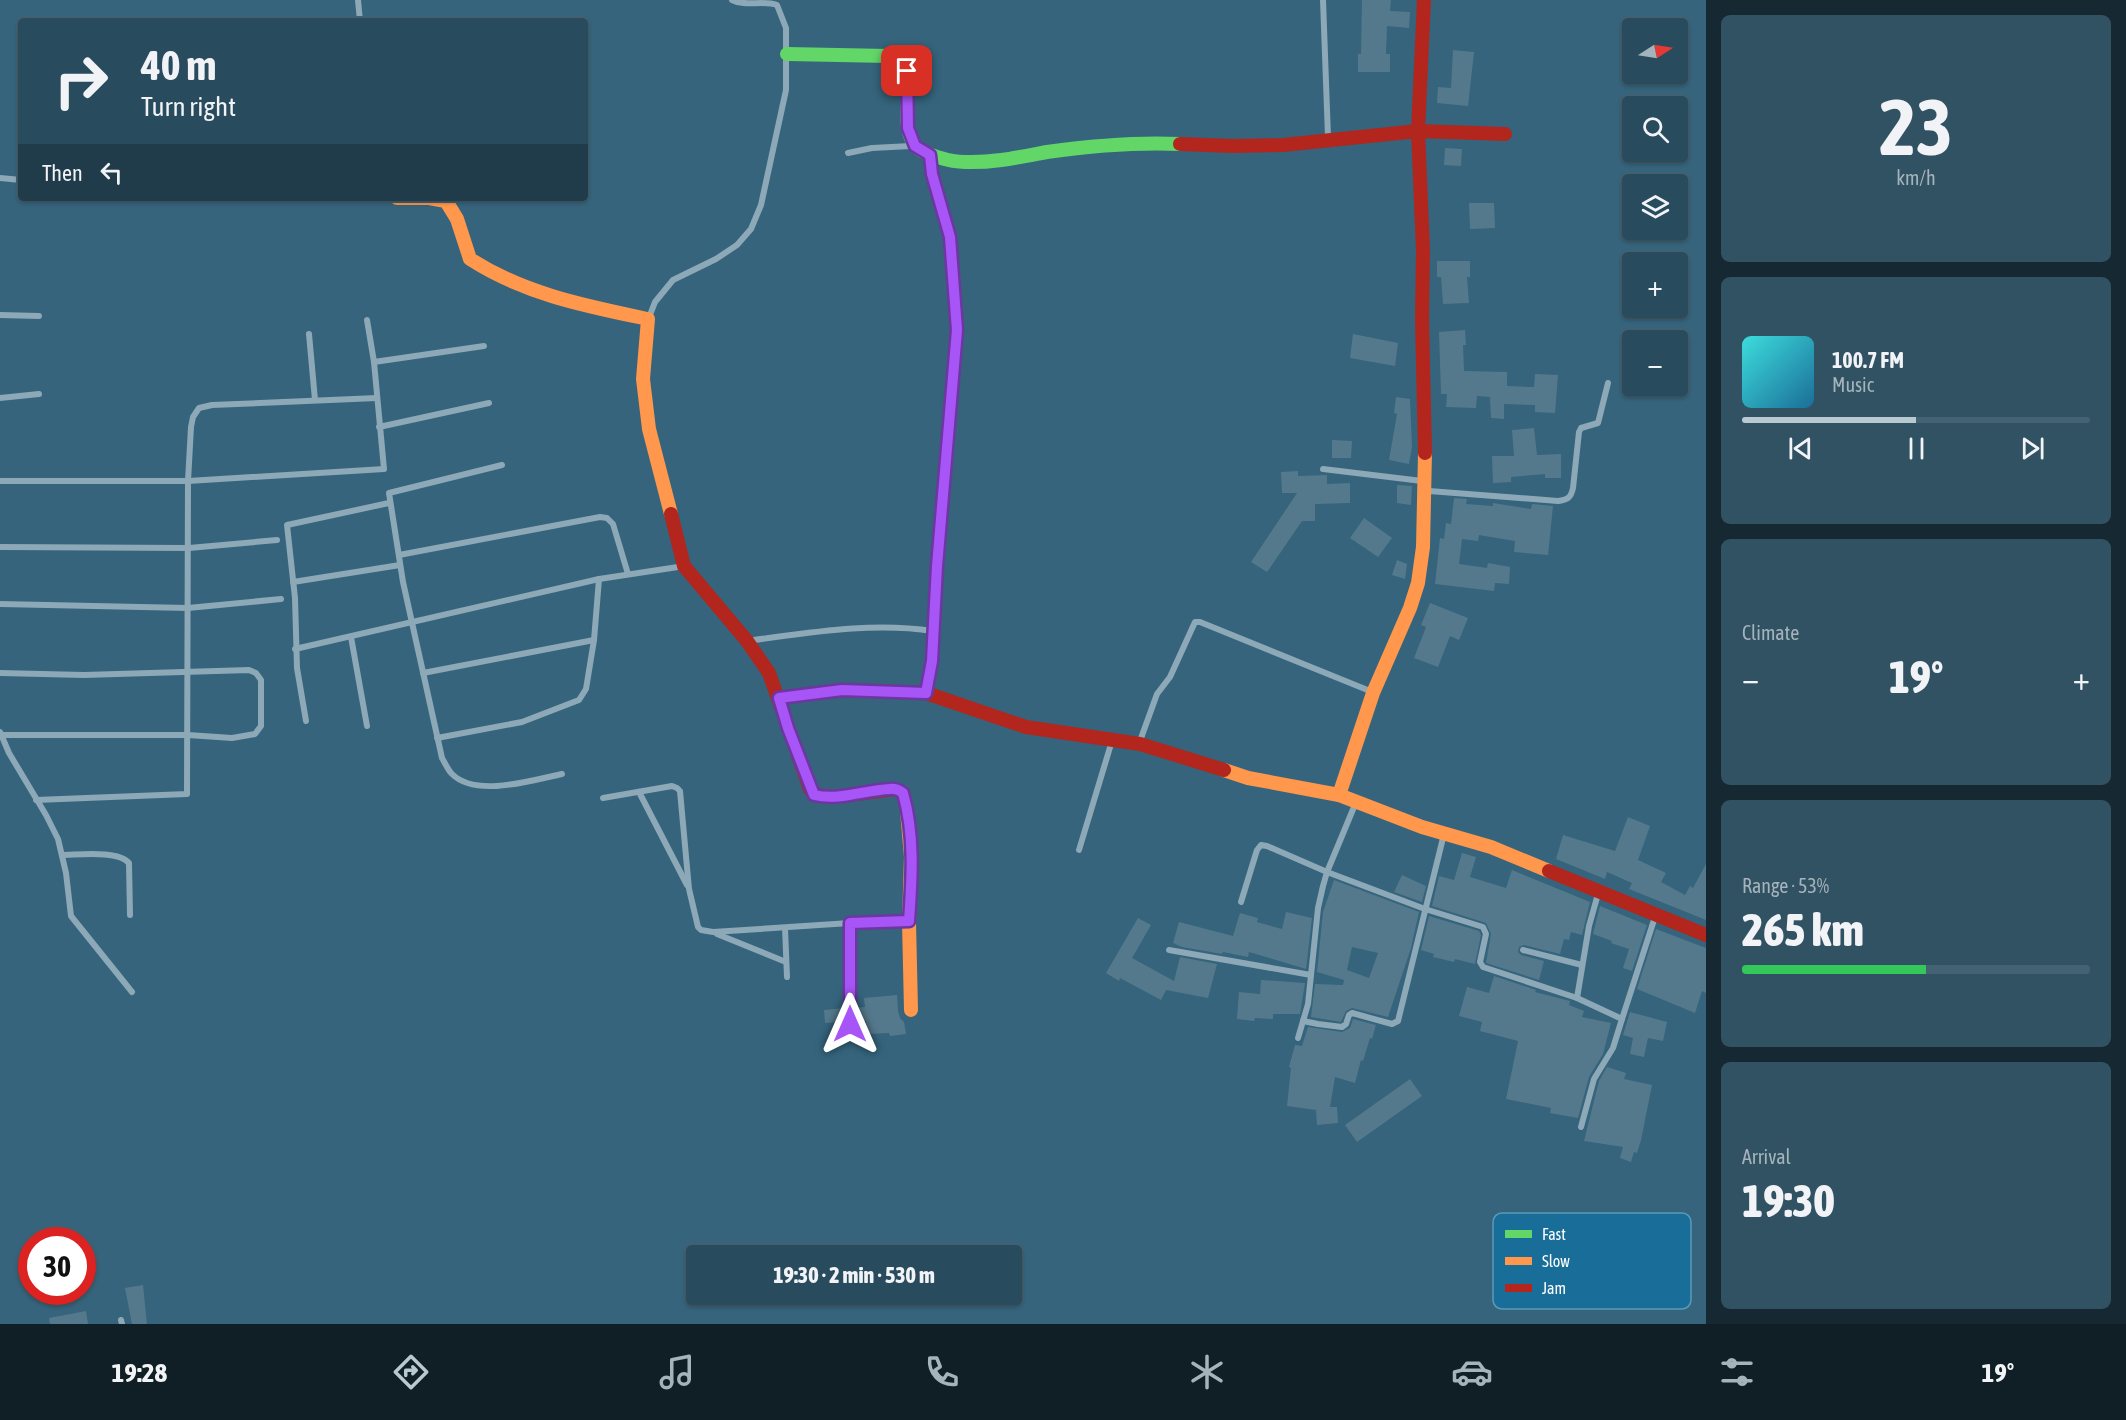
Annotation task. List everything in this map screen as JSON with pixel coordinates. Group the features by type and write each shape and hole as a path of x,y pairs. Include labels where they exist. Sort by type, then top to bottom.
{"street":[{"path":"358,0 360,18"},
{"path":"732,0 738,3 761,2 777,5 786,28 786,90 778,133 761,205 751,229 737,245 716,260 673,280 655,302 648,319 643,379 649,429 684,566 747,641 769,673 814,795 855,795 891,788 903,793 911,834 912,883 909,921 911,1010"},
{"path":"1323,0 1328,140"},
{"path":"1339,795 1373,693 1410,608 1418,583 1423,547 1426,486 1422,319 1423,251 1418,131 1424,0"},
{"path":"787,54 889,56 901,60 907,71 908,128 915,146"},
{"path":"848,153 872,148 915,146 930,155 975,163 1050,152 1155,142 1233,146 1283,145 1418,131 1505,134"},
{"path":"926,693 932,661 940,521 957,330 950,237 932,174 930,155"},
{"path":"0,178 18,180"},
{"path":"446,201 456,214 470,259 499,276 532,290 648,319"},
{"path":"0,315 39,316"},
{"path":"0,481 188,481 384,469 374,362 367,320"},
{"path":"309,334 315,400"},
{"path":"374,362 484,346"},
{"path":"1323,469 1426,486 1567,500 1572,495 1579,432 1581,428 1598,423 1608,383"},
{"path":"0,398 39,394"},
{"path":"36,800 187,794 188,481 191,427 193,417 199,408 212,405 377,398"},
{"path":"379,427 489,403"},
{"path":"502,465 389,493 400,565 441,758 453,774 462,781 480,787 562,774"},
{"path":"306,721 295,649 293,582 287,525 389,503"},
{"path":"399,555 600,517 606,518 613,524 628,574"},
{"path":"0,547 189,548 277,540"},
{"path":"293,582 400,565"},
{"path":"295,649 599,579 684,566"},
{"path":"437,738 522,722 579,700 586,689 594,640 599,579"},
{"path":"0,604 188,608 281,599"},
{"path":"1140,744 1157,694 1170,677 1194,624 1197,622 1373,693"},
{"path":"747,641 860,627 914,628 933,631"},
{"path":"351,636 367,726"},
{"path":"423,674 594,640"},
{"path":"0,673 84,675 249,670 256,673 261,680 261,726 255,735 232,738 188,735 1,734 9,753 58,839 66,873 71,916 132,992"},
{"path":"779,698 842,690 926,693 1026,727 1140,744 1248,778 1356,800 1444,835 1491,847 1706,935"},
{"path":"1079,850 1112,741"},
{"path":"603,798 672,786 677,788 680,791 689,889 699,929 713,932 786,962"},
{"path":"639,792 689,889"},
{"path":"1298,1038 1308,1004 1318,908 1327,872 1356,800"},
{"path":"1303,1021 1342,1026 1346,1024 1352,1013 1392,1024 1398,1021 1444,835"},
{"path":"1241,902 1257,850 1261,845 1267,846 1327,872 1425,909 1483,927 1486,934 1479,962 1483,967 1577,998 1622,1019"},
{"path":"62,855 124,857 129,863 130,915"},
{"path":"1577,998 1589,926 1599,891"},
{"path":"1581,1127 1593,1079 1612,1048 1656,916"},
{"path":"713,932 909,921"},
{"path":"850,923 850,1024"},
{"path":"785,928 787,978"},
{"path":"1169,950 1311,975"},
{"path":"1523,950 1582,965"}],"building":[{"path":"1362,0 1391,0 1390,11 1410,12 1409,28 1387,26 1386,54 1390,54 1390,72 1358,72 1358,54 1361,54"},
{"path":"1453,50 1474,52 1468,106 1437,103 1438,87 1451,88"},
{"path":"1445,148 1462,149 1461,166 1444,165"},
{"path":"1469,203 1494,203 1495,228 1470,229"},
{"path":"1437,261 1470,261 1470,277 1467,277 1469,303 1443,304 1441,277 1437,277"},
{"path":"1465,330 1464,371 1507,372 1507,386 1534,387 1535,374 1558,375 1555,413 1535,412 1535,405 1504,404 1504,419 1491,418 1490,397 1477,396 1476,408 1446,407 1447,394 1441,394 1439,332"},
{"path":"1353,334 1398,343 1395,366 1350,358"},
{"path":"1396,397 1410,399 1412,447 1409,464 1389,460 1397,414 1394,413"},
{"path":"1534,428 1537,455 1561,454 1561,478 1545,478 1545,474 1511,477 1511,482 1493,483 1492,456 1514,456 1512,430"},
{"path":"1332,440 1352,441 1351,458 1332,458"},
{"path":"1298,471 1298,476 1327,475 1327,484 1350,483 1350,503 1315,504 1315,521 1302,521 1267,572 1251,562 1297,493 1282,493 1281,472"},
{"path":"1397,485 1412,486 1411,505 1397,503"},
{"path":"1454,498 1467,499 1466,504 1493,506 1493,503 1531,509 1532,504 1553,506 1548,555 1514,552 1515,541 1479,535 1478,541 1462,539 1459,564 1487,568 1488,563 1510,567 1509,584 1495,583 1494,591 1435,584 1440,538 1444,539 1446,523 1451,524"},
{"path":"1364,518 1392,538 1378,557 1350,538"},
{"path":"1397,560 1407,564 1405,579 1392,575"},
{"path":"1430,603 1468,618 1459,640 1450,636 1438,667 1414,658 1426,627 1421,625"},
{"path":"1628,817 1650,826 1638,860 1666,873 1661,882 1685,895 1690,886 1693,888 1706,864 1706,920 1629,889 1632,883 1607,872 1605,879 1556,859 1563,835 1615,851"},
{"path":"1462,853 1476,857 1470,877 1506,888 1512,870 1590,902 1582,935 1571,932 1569,940 1564,939 1560,954 1524,945 1519,947 1518,952 1521,955 1544,961 1539,980 1486,963 1491,934 1486,923 1432,906 1439,876 1454,880"},
{"path":"1402,875 1426,886 1422,902 1394,892"},
{"path":"1334,880 1419,912 1411,948 1388,1017 1352,1008 1346,1011 1341,1022 1311,1017 1315,984 1343,985 1344,980 1317,972 1323,912","holes":["1352,947 1378,953 1369,978 1347,970"]},
{"path":"1600,906 1647,925 1632,971 1623,968 1629,949 1593,934"},
{"path":"1286,912 1312,918 1306,969 1249,952 1248,957 1223,952 1222,954 1182,947 1173,943 1179,922 1233,936 1240,913 1258,918 1257,922 1282,929"},
{"path":"1429,916 1479,931 1481,935 1475,964 1433,957 1434,954 1421,950"},
{"path":"1138,918 1151,925 1132,958 1174,981 1180,957 1217,964 1208,998 1166,990 1161,1000 1106,973"},
{"path":"1656,929 1706,948 1706,993 1702,991 1695,1013 1637,989"},
{"path":"1494,976 1536,990 1535,992 1570,1001 1569,1005 1584,1011 1582,1017 1611,1023 1603,1054 1589,1077 1578,1118 1550,1113 1551,1108 1506,1099 1518,1041 1480,1031 1482,1022 1459,1016 1467,987 1489,993"},
{"path":"1261,980 1305,983 1300,1014 1273,1014 1273,1019 1255,1018 1254,1021 1237,1019 1239,992 1260,994"},
{"path":"897,995 898,1011 904,1022 906,1034 890,1036 889,1033 867,1034 866,1021 855,1021 855,1008 865,1007 864,998"},
{"path":"845,1008 845,1022 825,1023 824,1010"},
{"path":"1630,1012 1667,1022 1663,1041 1648,1038 1644,1057 1630,1054 1633,1038 1623,1035"},
{"path":"1353,1019 1376,1025 1372,1039 1370,1038 1363,1061 1361,1060 1355,1083 1335,1077 1330,1107 1337,1107 1338,1123 1317,1125 1316,1110 1287,1106 1291,1068 1289,1067 1295,1045 1302,1046 1308,1027 1342,1032 1350,1028"},
{"path":"1607,1067 1626,1073 1624,1079 1652,1085 1641,1140 1631,1162 1620,1158 1623,1147 1584,1141 1599,1081"},
{"path":"1410,1079 1422,1096 1357,1142 1345,1125"},
{"path":"143,1285 147,1324 132,1324 125,1288"},
{"path":"86,1311 88,1324 50,1324 49,1318"}],"traffic: fast":[{"path":"787,54 889,56 901,60 907,81 908,124 914,144 930,155 953,161 986,162 1096,146 1180,144"}],"traffic: slow":[{"path":"446,201 457,219 470,259 534,290 648,319 643,379 649,429 671,514"},
{"path":"1339,795 1373,693 1410,608 1418,583 1423,547 1425,453"},
{"path":"1224,770 1248,778 1339,795 1422,827 1491,847 1549,871"},
{"path":"907,811 911,857 909,922 911,1010"}],"traffic: jam":[{"path":"1424,0 1418,131 1423,251 1425,453"},
{"path":"1180,144 1283,145 1418,131 1505,134"},
{"path":"671,514 684,566 747,641 769,673 814,795 833,797 895,789 903,793 907,811"},
{"path":"779,698 842,690 926,693 1026,727 1140,744 1224,770"},
{"path":"1549,871 1706,935"}],"route":[{"path":"850,1024 850,923 909,921 912,883 911,834 907,807 903,793 891,788 855,795 814,795 779,698 842,690 926,693 932,661 937,566 957,330 950,237 932,174 930,155 915,146 910,137 907,71"}]}
